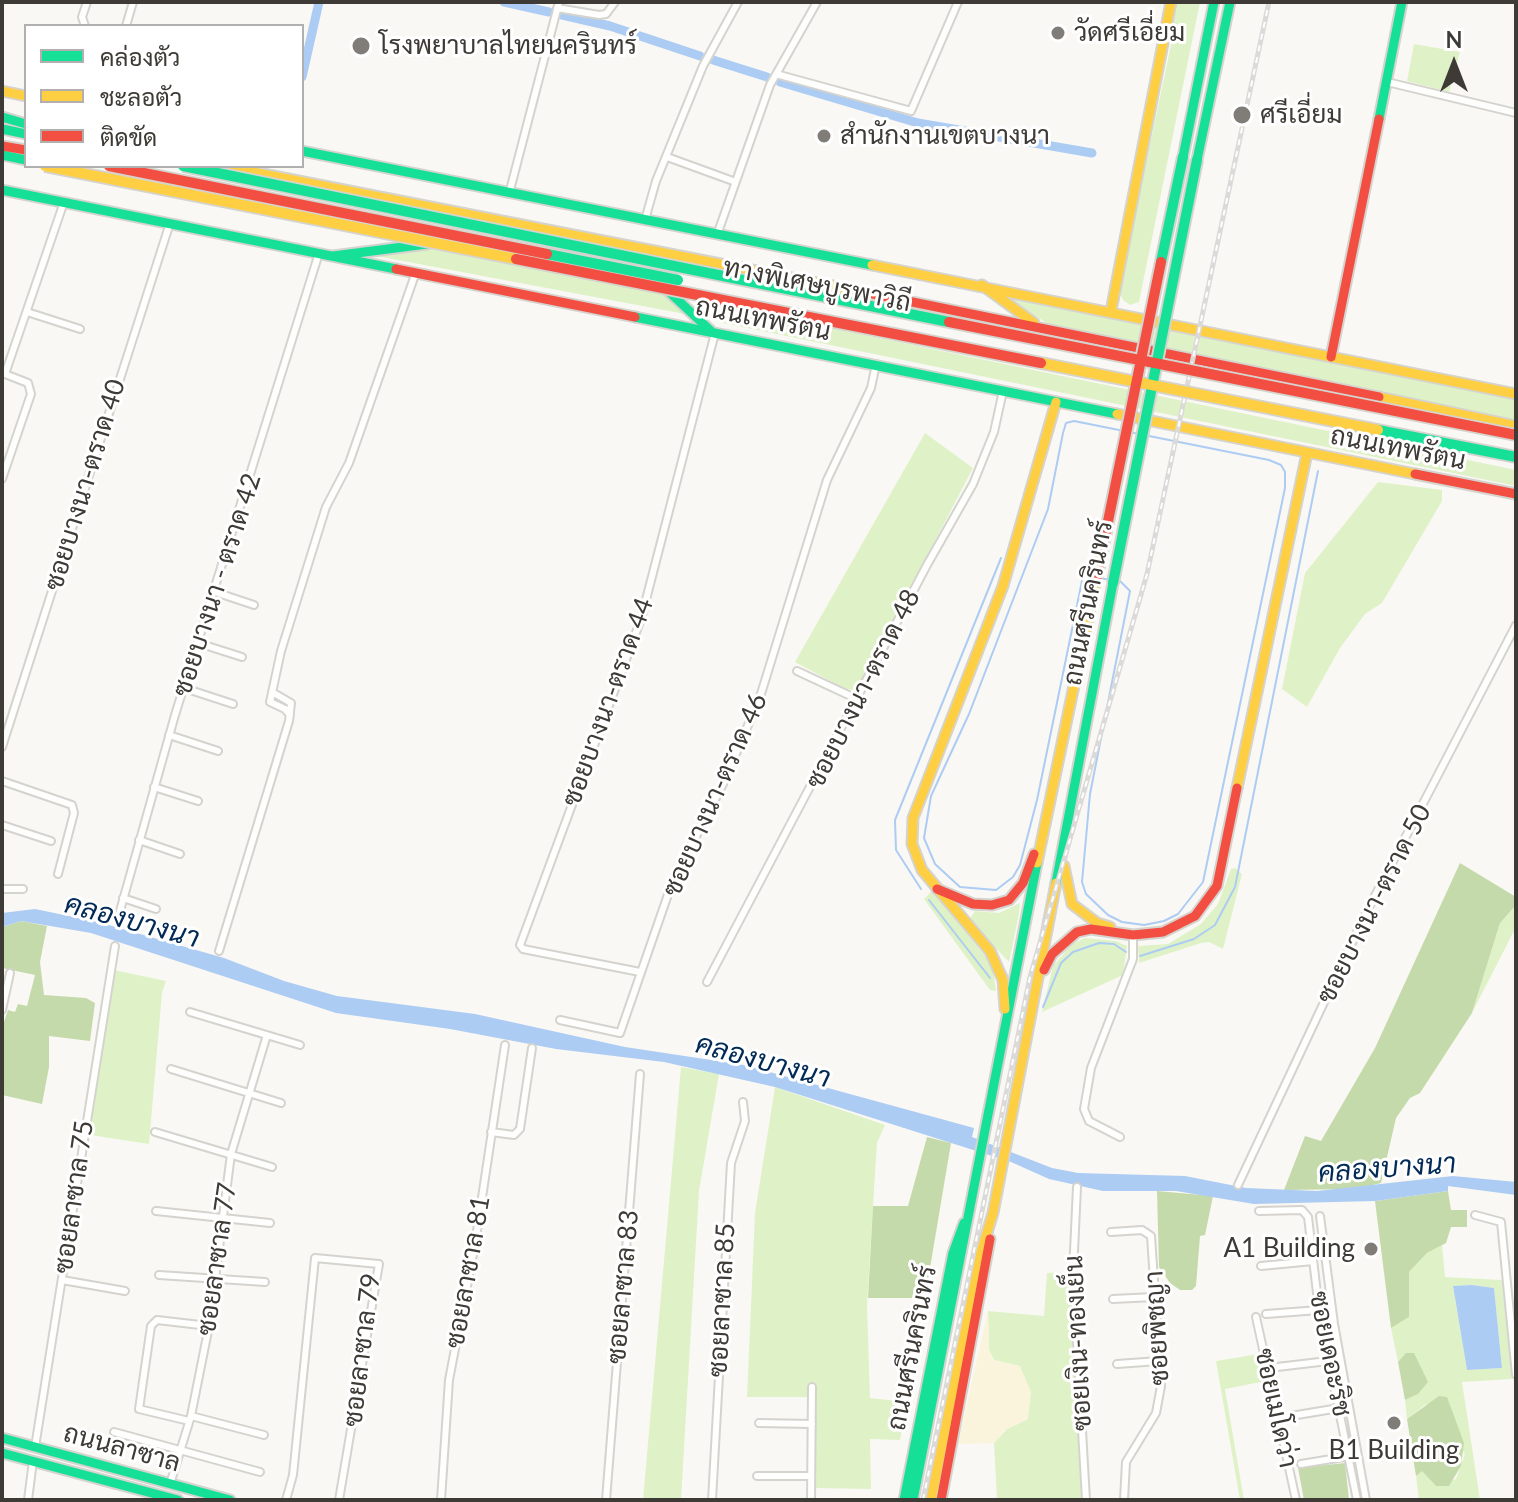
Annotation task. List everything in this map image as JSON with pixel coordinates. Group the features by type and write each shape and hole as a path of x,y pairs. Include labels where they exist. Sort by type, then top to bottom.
{"main road":[{"path":"1111,311 1171,2"},
{"name":"ถนนศรีนครินทร์","path":"913,1500 940,1375 1044,829 1214,2"},
{"name":"ถนนศรีนครินทร์","path":"931,1500 993,1213 1113,583 1230,2"},
{"path":"1331,357 1402,2"},
{"path":"2,91 24,96"},
{"path":"2,118 24,124"},
{"path":"2,129 24,134"},
{"path":"2,146 24,150"},
{"path":"304,151 1516,394"},
{"path":"2,157 24,161"},
{"path":"55,168 785,310 1516,460"},
{"name":"ถนนเทพรัตน","path":"69,168 1516,460"},
{"name":"ทางพิเศษบูรพาวิถี","path":"119,168 1516,449"},
{"name":"ทางพิเศษบูรพาวิถี","path":"192,168 366,206 1516,435"},
{"name":"ถนนเทพรัตน","path":"232,168 1037,326 1516,426"},
{"name":"ถนนเทพรัตน","path":"2,190 1516,494"},
{"path":"333,256 438,243"},
{"path":"982,285 1037,326"},
{"path":"666,289 713,333"},
{"path":"1006,1022 999,967 990,951 922,870 912,844 913,818 1003,586 1056,402"},
{"path":"1039,979 1052,954 1077,932 1091,929 1130,934 1163,932 1195,916 1217,886 1307,453"},
{"path":"935,888 973,904 992,905 1009,900 1023,883 1044,829"},
{"path":"1064,843 1064,877 1072,904 1097,923 1130,934"},
{"name":"ถนนศรีนครินทร์","path":"904,1500 953,1253 970,1206"},
{"name":"ถนนศรีนครินทร์","path":"941,1500 988,1259 993,1213"},
{"name":"ถนนลาซาล","path":"2,1438 220,1499"},
{"name":"ถนนลาซาล","path":"2,1453 178,1500"},
{"path":"87,1461 95,1468 190,1495 196,1500"}],"street":[{"path":"84,24 82,17 87,2"},
{"path":"127,24 133,2"},
{"path":"509,194 558,5 599,15 606,14 615,2"},
{"path":"645,220 703,66 738,2"},
{"path":"717,235 733,181 776,74 817,2"},
{"path":"776,74 911,111 958,2"},
{"path":"1387,82 1516,113"},
{"path":"667,157 733,181"},
{"path":"2,479 31,394 28,383 4,374 64,202"},
{"name":"ซอยบางนา-ตราด 40","path":"2,747 170,223"},
{"name":"ซอยบางนา - ตราด 42","path":"118,918 169,735 319,253"},
{"path":"219,951 290,715 291,703 272,692 326,507 349,463 405,311 416,272"},
{"path":"27,312 80,329"},
{"name":"ซอยบางนา-ตราด 44","path":"640,972 523,949 520,945 641,619 713,333"},
{"name":"ซอยบางนา-ตราด 46","path":"560,1020 620,1033 672,883 723,784 760,697 827,480 871,388 876,364"},
{"name":"ซอยบางนา-ตราด 48","path":"707,982 973,484 994,432 1003,391"},
{"path":"215,592 254,605"},
{"name":"ซอยบางนา-ตราด 50","path":"1238,1185 1366,913 1516,625"},
{"path":"198,643 242,657"},
{"path":"797,671 857,699"},
{"path":"184,688 233,704"},
{"path":"169,735 218,751"},
{"path":"2,781 72,805 74,813 58,874"},
{"path":"154,787 198,801"},
{"path":"2,825 51,841"},
{"path":"139,840 180,854"},
{"path":"2,889 23,889"},
{"path":"123,898 156,909"},
{"path":"1120,1137 1089,1121 1084,1109 1091,1068 1130,971 1130,934"},
{"name":"ซอยลาซาล 75","path":"35,1447 115,946"},
{"path":"2,1010 10,973"},
{"path":"190,1012 300,1045"},
{"name":"ซอยลาซาล 77","path":"170,1484 190,1419 209,1326 231,1154 267,1035"},
{"name":"ซอยลาซาล 81","path":"441,1500 449,1380 505,1045"},
{"path":"491,1132 514,1135 520,1129 532,1048"},
{"path":"171,1069 281,1103"},
{"name":"ซอยลาซาล 83","path":"606,1500 640,1074"},
{"name":"ซอยลาซาล 85","path":"712,1500 730,1179 736,1144 745,1121 743,1102"},
{"path":"155,1132 272,1167"},
{"name":"ซอยเงิน-ทองเย็น","path":"1077,1187 1073,1273 1086,1500"},
{"name":"ซอยเดอะริช","path":"1259,1211 1302,1210 1308,1217 1319,1310 1357,1500"},
{"path":"156,1211 270,1223"},
{"path":"1475,1215 1501,1222 1516,1375"},
{"path":"1320,1216 1337,1342 1366,1500"},
{"name":"ซอยพิชญา","path":"1111,1232 1142,1230 1151,1236 1159,1361 1159,1407 1126,1462 1124,1500"},
{"name":"ซอยลาซาล 79","path":"286,1500 293,1475 315,1258 379,1264 339,1500"},
{"path":"1261,1266 1313,1261"},
{"path":"159,1275 265,1282"},
{"path":"62,1280 125,1291"},
{"path":"1113,1299 1154,1297"},
{"path":"1266,1314 1319,1310"},
{"name":"ซอยเมโดว่า","path":"1256,1317 1296,1500"},
{"path":"209,1326 157,1320 151,1326 139,1409 264,1435"},
{"path":"1117,1364 1159,1361"},
{"path":"1277,1367 1328,1361"},
{"path":"811,1500 812,1387"},
{"path":"1291,1416 1339,1408"},
{"path":"759,1423 812,1424"},
{"path":"114,1432 260,1472"},
{"path":"1301,1464 1350,1456"},
{"path":"28,1500 33,1461"},
{"path":"757,1476 811,1476"}],"green space":[{"path":"1176,2 1200,2 1139,302 1130,305 1123,300 1119,291 1171,45"},
{"path":"1414,44 1460,52 1449,92 1407,81"},
{"path":"424,246 668,295 685,314 371,255"},
{"path":"1014,298 1516,400 1516,421 1048,324 1013,302"},
{"path":"696,300 1516,470 1516,486 723,323 710,319"},
{"path":"925,433 973,468 860,685 855,690 845,689 795,662"},
{"path":"1378,482 1442,490 1442,501 1382,603 1365,614 1340,648 1307,707 1282,689 1305,573"},
{"path":"1460,863 1516,897 1516,905 1500,923 1472,1013 1420,1093 1410,1098 1396,1118 1381,1183 1357,1189 1284,1190 1305,1136 1321,1141 1375,1048"},
{"path":"1235,868 1242,874 1223,949 1209,942 1201,943 1139,963 1138,946 1168,944 1201,924 1218,904 1231,869"},
{"path":"932,891 992,964 996,991 990,990 924,899"},
{"path":"1020,903 1009,962 969,920 975,911 999,913"},
{"path":"1516,905 1516,927 1472,1013 1500,923"},
{"path":"21,921 47,926 40,962 44,995 86,998 95,1003 90,1041 49,1036 49,1067 42,1104 2,1095 2,1028 8,1010 15,1012 18,1004 27,1006 35,975 2,968 2,927"},
{"path":"1085,938 1116,941 1127,946 1123,975 1042,1012 1053,966 1072,944"},
{"path":"114,970 166,981 162,993 149,1144 90,1135"},
{"path":"681,1067 719,1074 699,1191 681,1500 643,1500"},
{"path":"775,1087 885,1125 877,1143 867,1305 870,1398 906,1402 900,1440 870,1439 871,1489 816,1488 816,1384 808,1384 808,1397 747,1397 755,1213"},
{"path":"927,1137 951,1143 925,1298 868,1298 873,1206 908,1206"},
{"path":"1157,1191 1213,1196 1205,1235 1200,1236 1196,1286 1192,1290 1180,1290 1170,1283 1159,1267"},
{"path":"1448,1191 1451,1210 1467,1210 1467,1227 1451,1227 1446,1243 1427,1253 1409,1272 1409,1317 1391,1328 1375,1201"},
{"path":"1442,1245 1445,1277 1502,1280 1512,1379 1462,1382 1480,1500 1419,1500 1416,1476 1422,1470 1436,1486 1456,1479 1465,1454 1426,1404 1407,1419 1405,1400 1418,1394 1406,1353 1398,1362 1391,1328 1409,1317 1409,1272 1427,1253","holes":["1472,1285 1494,1288 1502,1368 1467,1370 1453,1287"]},
{"path":"1069,1272 1083,1500 997,1500 994,1443 1007,1429 1028,1419 1020,1366 994,1360 989,1350 988,1311 1044,1316 1047,1273"},
{"path":"1406,1353 1414,1353 1428,1382 1418,1394 1405,1400 1398,1362"},
{"path":"1259,1354 1266,1381 1225,1389 1244,1500 1240,1500 1216,1361"},
{"path":"1439,1396 1447,1397 1464,1443 1461,1466 1449,1486 1436,1486 1422,1471 1416,1476 1407,1419"},
{"path":"1345,1463 1349,1500 1304,1500 1298,1468"}],"sand":[{"path":"988,1311 989,1350 993,1360 1020,1366 1031,1392 1028,1419 1007,1429 994,1443 958,1444"}],"water":[{"path":"35,909 98,922 224,958 284,981 337,996 475,1014 625,1047 744,1065 974,1128 972,1137 1052,1168 1078,1173 1185,1176 1246,1188 1317,1191 1453,1176 1516,1182 1516,1195 1448,1186 1448,1191 1375,1201 1254,1204 1176,1191 1103,1191 1049,1179 1011,1162 775,1087 664,1062 556,1049 450,1029 336,1013 91,933 21,921 2,927 2,913"},
{"path":"1453,1286 1494,1288 1502,1368 1467,1370"}],"waterway":[{"path":"304,68 319,2"},
{"path":"504,2 549,12"},
{"path":"562,15 610,26 700,56"},
{"path":"713,60 767,77"},
{"path":"780,82 918,123 1092,153"},
{"path":"1074,421 1269,460 1281,465 1285,472 1285,488 1203,882 1178,914 1144,925 1122,922 1108,915 1086,894 1082,882 1090,794 1130,591 1120,581 1083,576 1037,800 1020,865 1013,877 996,890 960,887 935,864 924,838 931,796 969,714 1048,509 1063,433 1066,423 1074,421"},
{"path":"1140,956 1194,939 1215,925 1235,887 1318,471"},
{"path":"921,889 896,850 895,820 1001,558"},
{"path":"929,900 990,978"},
{"path":"1043,1007 1061,963 1073,952 1099,943 1114,944 1126,952"}],"railway":[{"path":"923,1500 1030,977 1147,574 1269,2"}],"traffic: fast":[{"path":"1183,157 1214,2"},
{"path":"1197,160 1230,2"},
{"path":"1379,119 1402,2"},
{"path":"2,117 24,123"},
{"path":"2,129 24,134"},
{"path":"304,151 872,265"},
{"path":"2,155 24,160"},
{"path":"1161,262 1183,157"},
{"path":"1113,583 1197,160"},
{"path":"193,168 949,322"},
{"path":"2,190 396,269"},
{"path":"333,256 427,244"},
{"path":"547,254 678,280"},
{"path":"666,289 712,332"},
{"path":"635,317 1117,414"},
{"path":"1378,430 1516,457"},
{"path":"1056,883 1113,583"},
{"path":"913,1500 1037,863"},
{"path":"904,1500 953,1253 964,1223"},
{"path":"2,1438 230,1500"},
{"path":"2,1453 178,1500"}],"traffic: slow":[{"path":"1111,311 1171,2"},
{"path":"2,91 24,96"},
{"path":"55,168 516,259"},
{"path":"232,168 873,294"},
{"path":"872,265 1516,394"},
{"path":"982,285 1034,323"},
{"path":"1041,363 1378,430"},
{"path":"1379,397 1516,426"},
{"path":"1005,1009 1003,980 990,951 922,870 912,844 913,818 1003,586 1056,402"},
{"path":"1117,414 1415,474"},
{"path":"1237,788 1307,453"},
{"path":"1037,863 1096,580"},
{"path":"1064,866 1072,904 1097,923 1110,927"},
{"path":"931,1500 981,1252 993,1213 1056,883"}],"traffic: jam":[{"path":"1331,357 1379,119"},
{"path":"2,146 24,150"},
{"path":"119,168 547,254"},
{"path":"516,259 1041,363"},
{"path":"1096,580 1161,262"},
{"path":"396,269 635,317"},
{"path":"873,294 1379,397"},
{"path":"949,322 1516,435"},
{"path":"1415,474 1516,494"},
{"path":"1044,970 1052,954 1077,932 1091,929 1133,935 1163,932 1195,916 1217,886 1237,788"},
{"path":"937,889 973,904 992,905 1009,900 1023,883 1034,854"},
{"path":"941,1500 990,1239"}],"place":[{"name":"วัดศรีเอี่ยม","path":"1058,33"},
{"name":"โรงพยาบาลไทยนครินทร์","path":"361,46"},
{"name":"ศรีเอี่ยม","path":"1242,115"},
{"name":"สำนักงานเขตบางนา","path":"824,136"},
{"name":"A1 Building","path":"1371,1249"},
{"name":"B1 Building","path":"1394,1423"}],"water label":[{"name":"คลองบางนา","path":"132,921"},
{"name":"คลองบางนา","path":"763,1061"},
{"name":"คลองบางนา","path":"1387,1168"}]}
